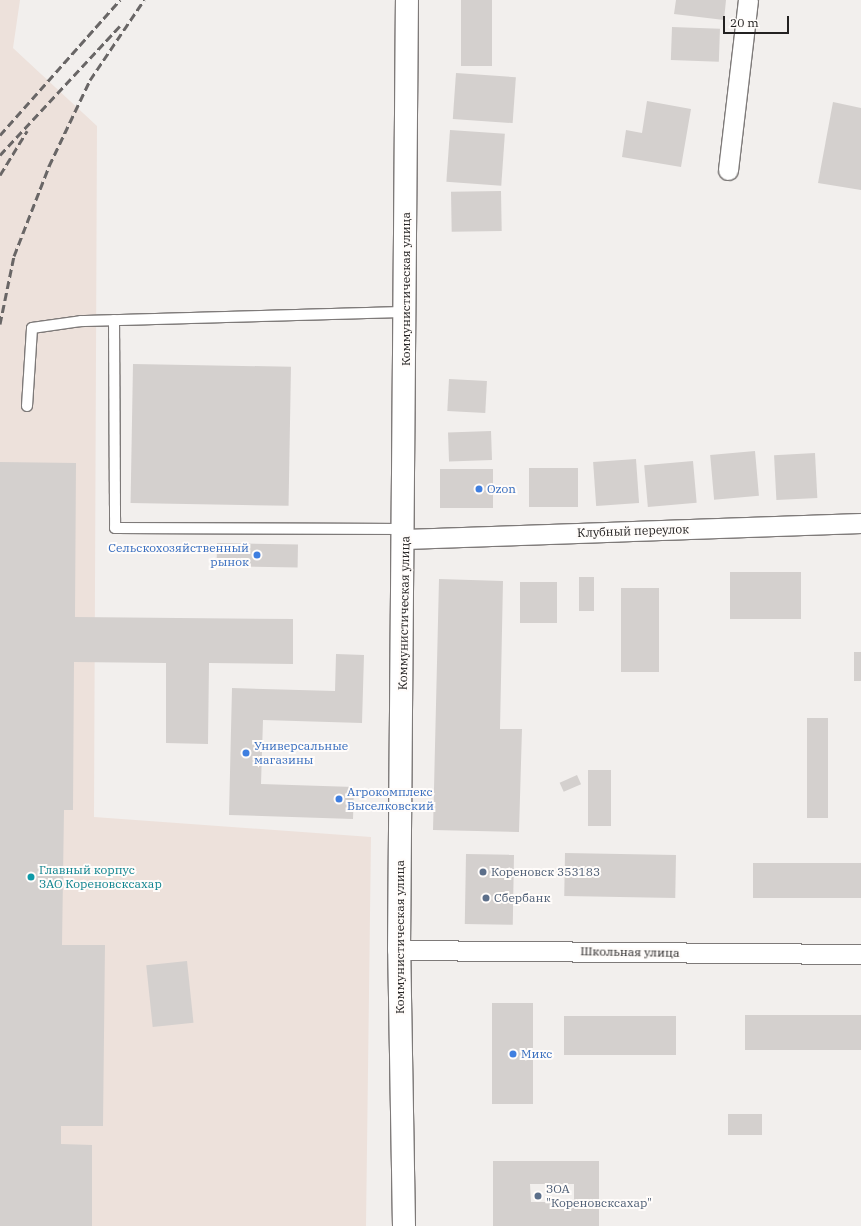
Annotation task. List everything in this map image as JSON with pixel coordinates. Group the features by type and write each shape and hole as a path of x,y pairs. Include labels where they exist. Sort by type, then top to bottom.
{"street":[{"name":"Коммунистическая улица","path":"404,1226 399,950 405,534 406,0"},
{"path":"728,170 748,0"},
{"name":"Клубный переулок","path":"405,534 861,523"},
{"name":"Школьная улица","path":"399,950 861,954"}],"lane":[{"path":"26,406 32,328 114,320 406,312"},
{"path":"114,320 115,528 405,534"}],"shaded area":[{"path":"0,0 20,0 13,48 97,126 94,817 371,837 366,1226 0,1226"}],"building":[{"path":"461,0 492,0 492,66 461,66"},
{"path":"676,0 726,0 724,20 674,14"},
{"path":"672,27 720,29 719,62 671,60"},
{"path":"456,73 516,77 513,123 453,119"},
{"path":"647,101 691,109 681,167 622,157 626,130 642,133"},
{"path":"833,102 861,108 861,190 818,183"},
{"path":"450,130 505,134 501,186 446,182"},
{"path":"501,191 502,231 452,232 451,192"},
{"path":"133,364 291,367 289,506 131,503"},
{"path":"449,379 487,381 485,413 447,411"},
{"path":"491,431 492,460 449,461 448,433"},
{"path":"755,451 759,496 714,500 710,455"},
{"path":"815,453 817,498 776,500 774,455"},
{"path":"636,459 639,503 596,506 593,462"},
{"path":"693,461 697,503 648,507 644,465"},
{"name":"Главный корпус ЗАО Кореновсксахар","path":"0,462 76,463 75,617 293,619 293,664 209,663 208,744 166,743 166,663 74,662 73,810 64,810 62,945 105,945 103,1126 61,1126 61,1144 92,1145 92,1226 0,1226"},
{"path":"529,468 578,468 578,507 529,507"},
{"path":"440,469 493,469 493,508 440,508"},
{"name":"Сельскохозяйственный рынок","path":"217,543 298,544 298,567 217,566"},
{"path":"730,572 801,572 801,619 730,619"},
{"path":"579,577 594,577 594,611 579,611"},
{"path":"439,579 503,581 500,729 522,729 519,832 433,830"},
{"path":"520,582 557,582 557,623 520,623"},
{"path":"621,588 659,588 659,672 621,672"},
{"path":"854,652 861,652 861,681 854,681"},
{"name":"Универсальные магазины","path":"336,654 364,655 362,723 263,720 261,784 354,787 353,819 229,815 232,688 335,691"},
{"path":"807,718 828,718 828,818 807,818"},
{"path":"588,770 611,770 611,826 588,826"},
{"path":"577,775 581,784 564,792 560,783"},
{"path":"565,853 676,855 675,898 564,896"},
{"path":"466,854 514,855 513,925 465,924"},
{"path":"753,863 861,863 861,898 753,898"},
{"path":"187,961 193,1023 153,1027 146,965"},
{"name":"Микс","path":"492,1003 533,1003 533,1104 492,1104"},
{"path":"745,1015 861,1015 861,1050 745,1050"},
{"path":"564,1016 676,1016 676,1055 564,1055"},
{"path":"728,1114 762,1114 762,1135 728,1135"},
{"path":"493,1161 599,1161 599,1226 493,1226","holes":["530,1184 574,1184 574,1202 531,1202"]}],"railway":[{"path":"0,135 120,0"},
{"path":"0,324 14,256 49,166 90,80 144,0"},
{"path":"0,155 120,26"},
{"path":"0,175 27,131"}],"place":[{"name":"Ozon","path":"479,489"},
{"name":"Сельскохозяйственный рынок","path":"257,555"},
{"name":"Универсальные магазины","path":"246,753"},
{"name":"Агрокомплекс Выселковский","path":"339,799"},
{"name":"Кореновск 353183","path":"483,872"},
{"name":"Главный корпус ЗАО Кореновсксахар","path":"31,877"},
{"name":"Сбербанк","path":"486,898"},
{"name":"Микс","path":"513,1054"},
{"name":"ЗОА \"Кореновсксахар\"","path":"538,1196"}]}
